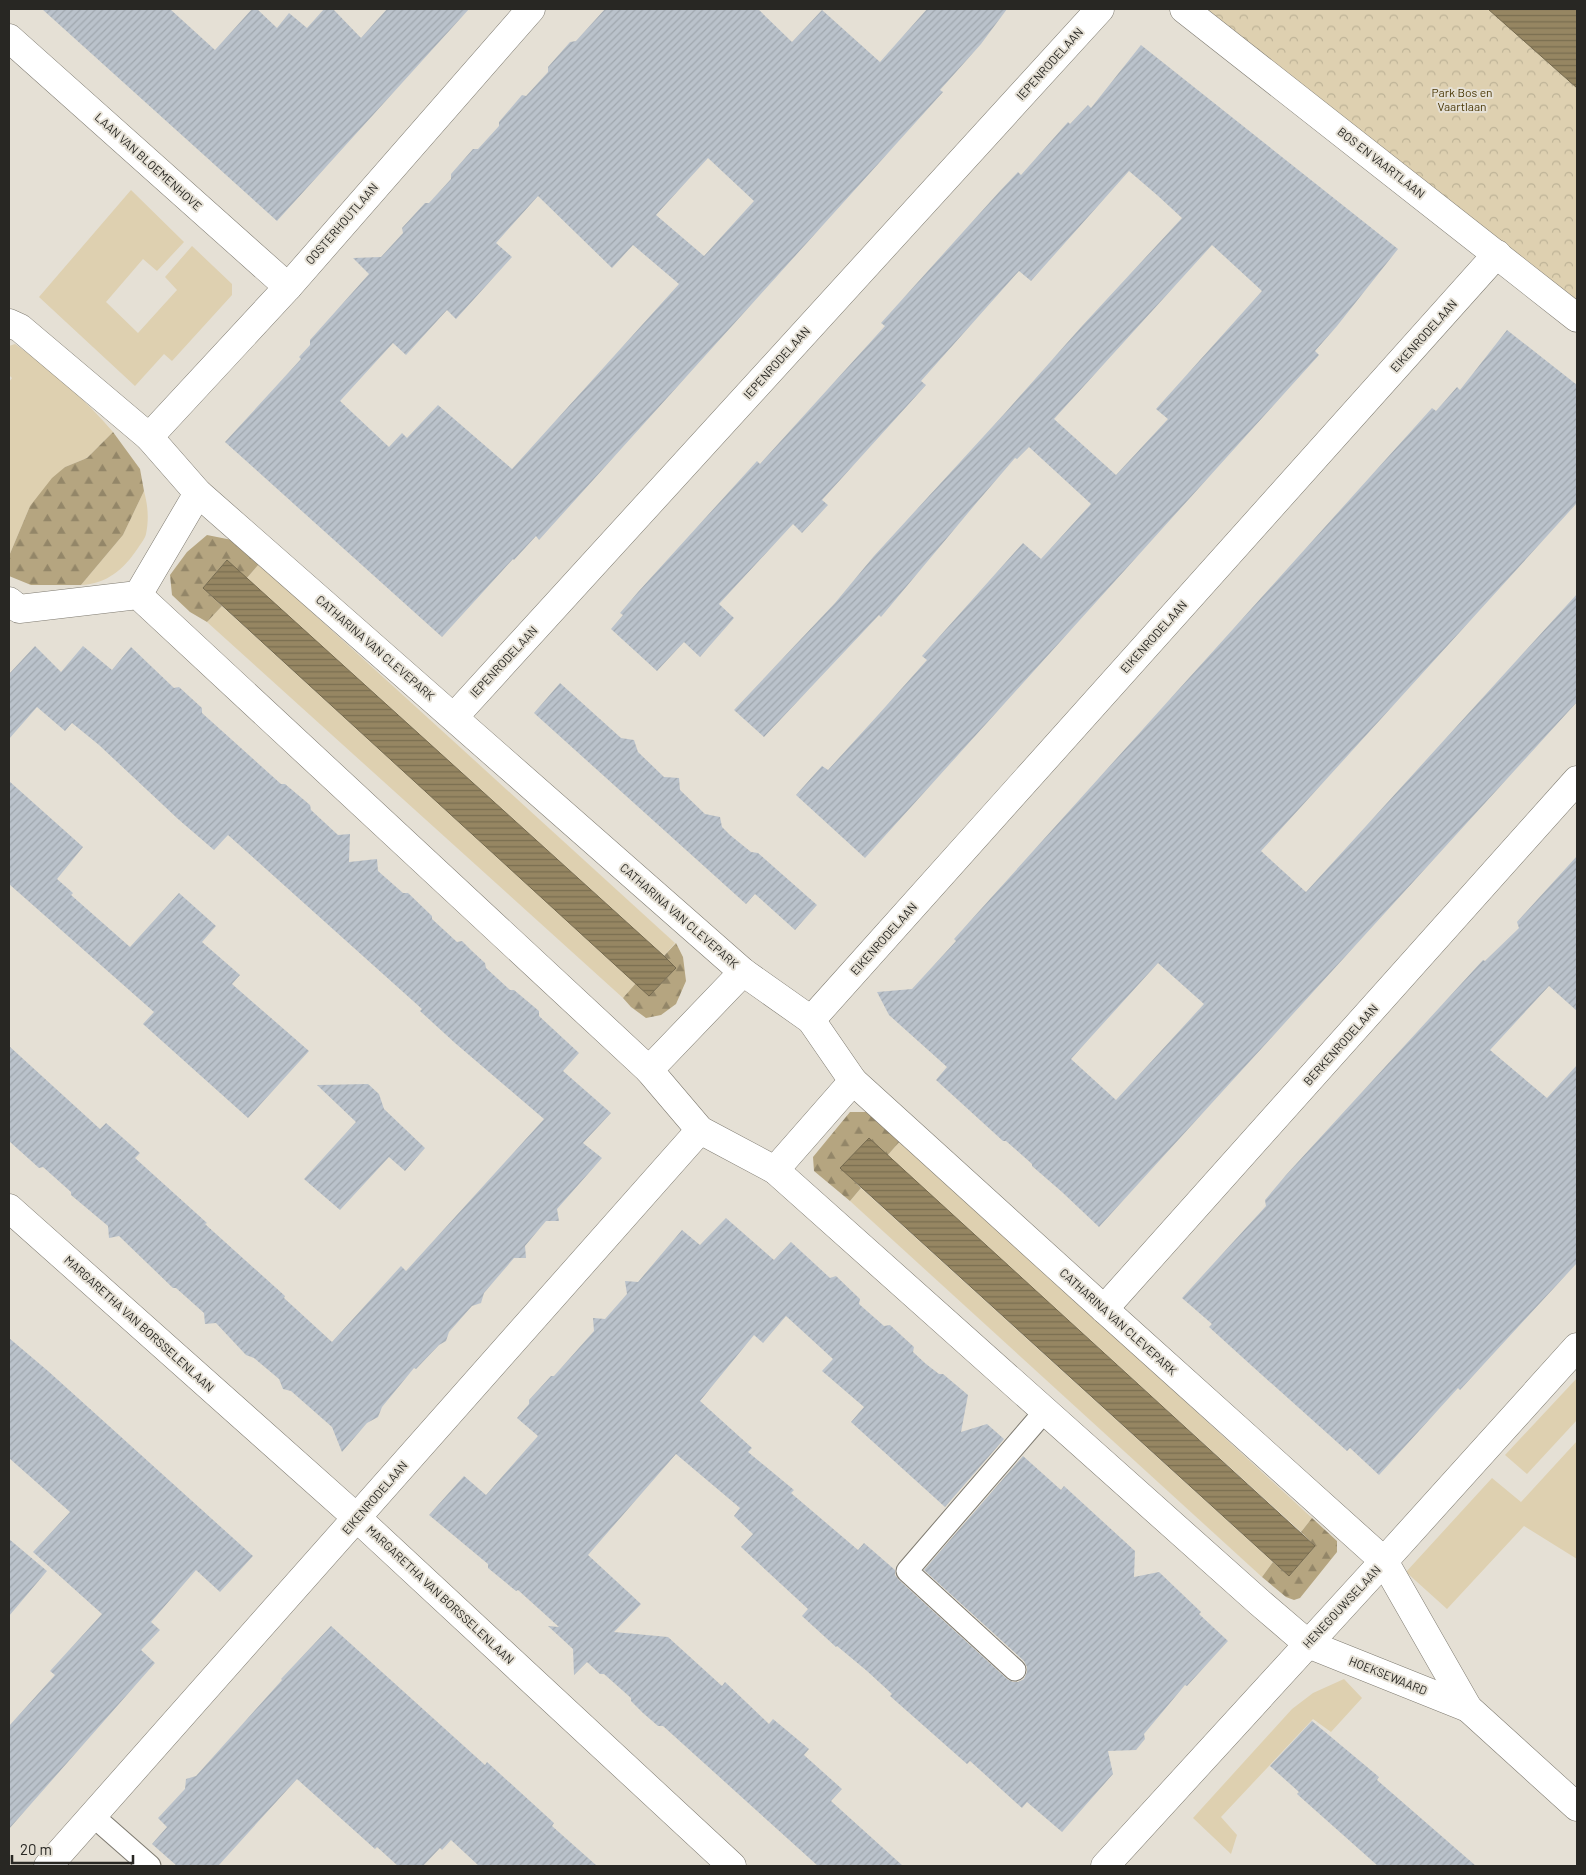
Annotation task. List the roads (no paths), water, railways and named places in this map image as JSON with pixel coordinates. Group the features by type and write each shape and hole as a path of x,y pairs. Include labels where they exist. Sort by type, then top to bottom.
{"street":[{"name":"OOSTERHOUTLAAN","path":"149,437 288,286 531,9"},
{"name":"IEPENRODELAAN","path":"454,717 1100,9"},
{"name":"BOS EN VAARTLAAN","path":"1184,9 1577,318"},
{"name":"LAAN VAN BLOEMENHOVE","path":"9,38 288,286"},
{"name":"EIKENRODELAAN","path":"812,1020 1497,254"},
{"name":"CATHARINA VAN CLEVEPARK","path":"9,323 20,328 149,437 198,493 743,972 812,1020 853,1080 1104,1310 1384,1562"},
{"path":"138,595 198,493"},
{"path":"9,601 19,610 138,595"},
{"path":"138,595 649,1070 700,1130 775,1170 1251,1596 1308,1644"},
{"name":"BERKENRODELAAN","path":"1104,1310 1577,780"},
{"path":"649,1070 743,972"},
{"path":"775,1170 853,1080"},
{"name":"EIKENRODELAAN","path":"48,1866 700,1130"},
{"name":"MARGARETHA VAN BORSSELENLAAN","path":"9,1208 357,1518 732,1866"},
{"name":"HENEGOUWSELAAN","path":"1105,1866 1384,1562 1577,1347"},
{"name":"HOEKSEWAARD","path":"1384,1562 1468,1708 1577,1807"},
{"name":"HOEKSEWAARD","path":"1308,1644 1468,1708"}],"lane":[{"path":"1016,1670 906,1571 1045,1411"},
{"path":"93,1816 150,1866"}],"park label":[{"name":"Park Bos en Vaartlaan","path":"1462,100"}]}
